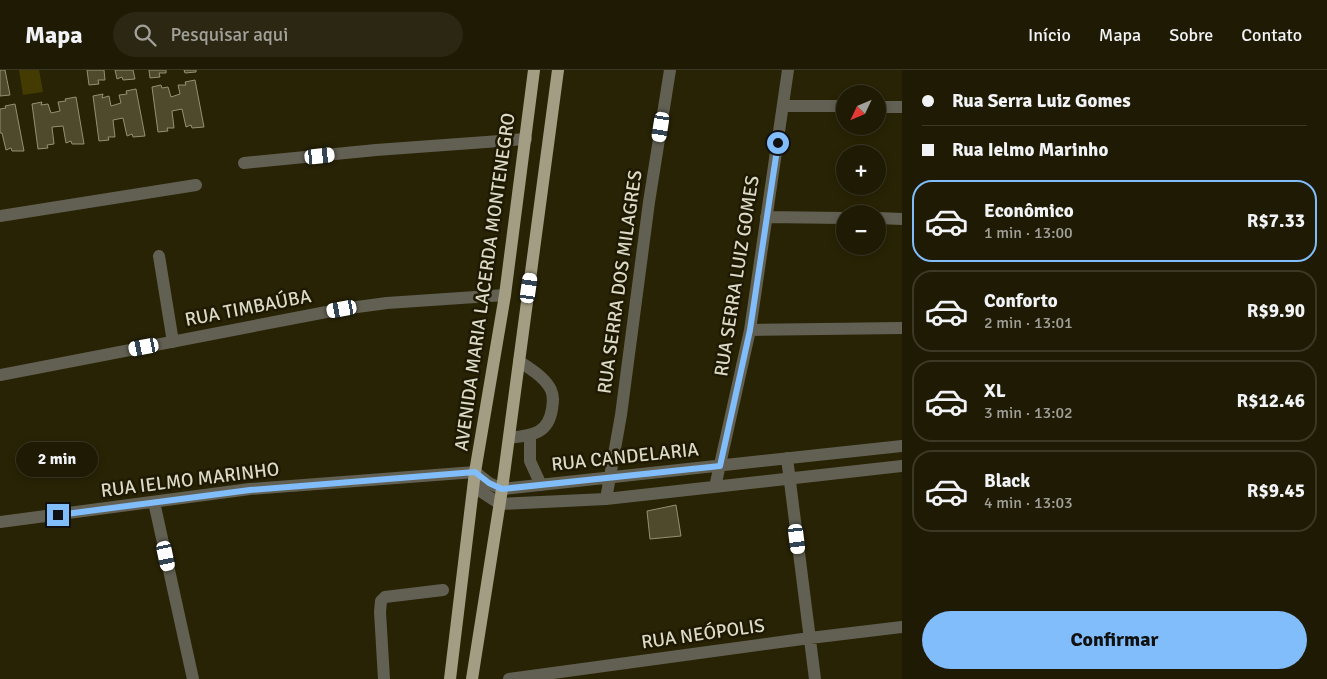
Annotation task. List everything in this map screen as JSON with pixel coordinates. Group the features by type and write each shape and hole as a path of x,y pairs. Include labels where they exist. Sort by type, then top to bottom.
{"main road":[{"name":"AVENIDA MARIA LACERDA MONTENEGRO","path":"450,679 475,472 505,295 534,70"},
{"path":"472,679 500,504 558,70"}],"street":[{"name":"RUA SERRA DOS MILAGRES","path":"606,499 621,415 648,212 670,70"},
{"name":"RUA SERRA LUIZ GOMES","path":"715,487 750,330 788,70"},
{"path":"784,106 836,106"},
{"path":"886,107 902,107"},
{"path":"244,163 376,150 526,139"},
{"path":"0,216 196,185"},
{"path":"766,217 836,218"},
{"path":"886,218 902,219"},
{"path":"159,256 173,342"},
{"name":"RUA TIMBAÚBA","path":"0,375 342,309 505,295"},
{"path":"750,330 902,328"},
{"path":"509,438 530,436 545,427 550,420 554,399 551,390 544,381 519,361"},
{"path":"530,436 530,461 541,485"},
{"name":"RUA CANDELARIA","path":"502,489 902,446"},
{"path":"787,458 815,679"},
{"name":"RUA CANDELARIA","path":"500,504 606,499 902,466"},
{"path":"475,472 489,483 502,489"},
{"name":"RUA IELMO MARINHO","path":"0,522 250,490 475,472"},
{"path":"474,487 500,504"},
{"path":"154,502 193,679"},
{"path":"384,679 380,612 384,596 443,590"},
{"name":"RUA NEÓPOLIS","path":"509,679 902,627"}],"shaded area":[{"path":"19,70 39,70 43,92 23,95"}],"building":[{"path":"0,70 5,70 10,95 0,96"},
{"path":"87,70 104,70 105,80 98,80 99,84 89,85"},
{"path":"115,70 133,70 135,79 123,80 122,77 117,79"},
{"path":"149,70 166,70 166,73 159,73 160,77 150,78"},
{"path":"184,70 196,70 196,72 185,73"},
{"path":"195,80 204,127 192,128 191,125 186,127 182,109 172,111 174,128 167,128 168,131 158,132 152,87 161,85 162,88 168,87 171,97 180,94 178,85 186,85 185,82"},
{"path":"136,89 145,136 133,137 132,134 127,136 123,118 113,120 115,137 108,137 109,140 99,141 93,96 103,94 102,98 109,96 111,106 121,103 119,95 127,94 126,91"},
{"path":"76,97 84,144 72,144 71,141 66,143 63,126 52,127 54,144 47,145 48,148 38,149 32,104 42,102 41,105 48,104 51,113 60,111 58,102"},
{"path":"15,104 24,151 12,151 11,148 6,150 2,133 0,133 0,109"},
{"path":"676,505 681,536 650,539 647,511"}],"route":[{"path":"58,515 250,490 475,472 489,483 502,489 720,466 750,330 778,143"}]}
